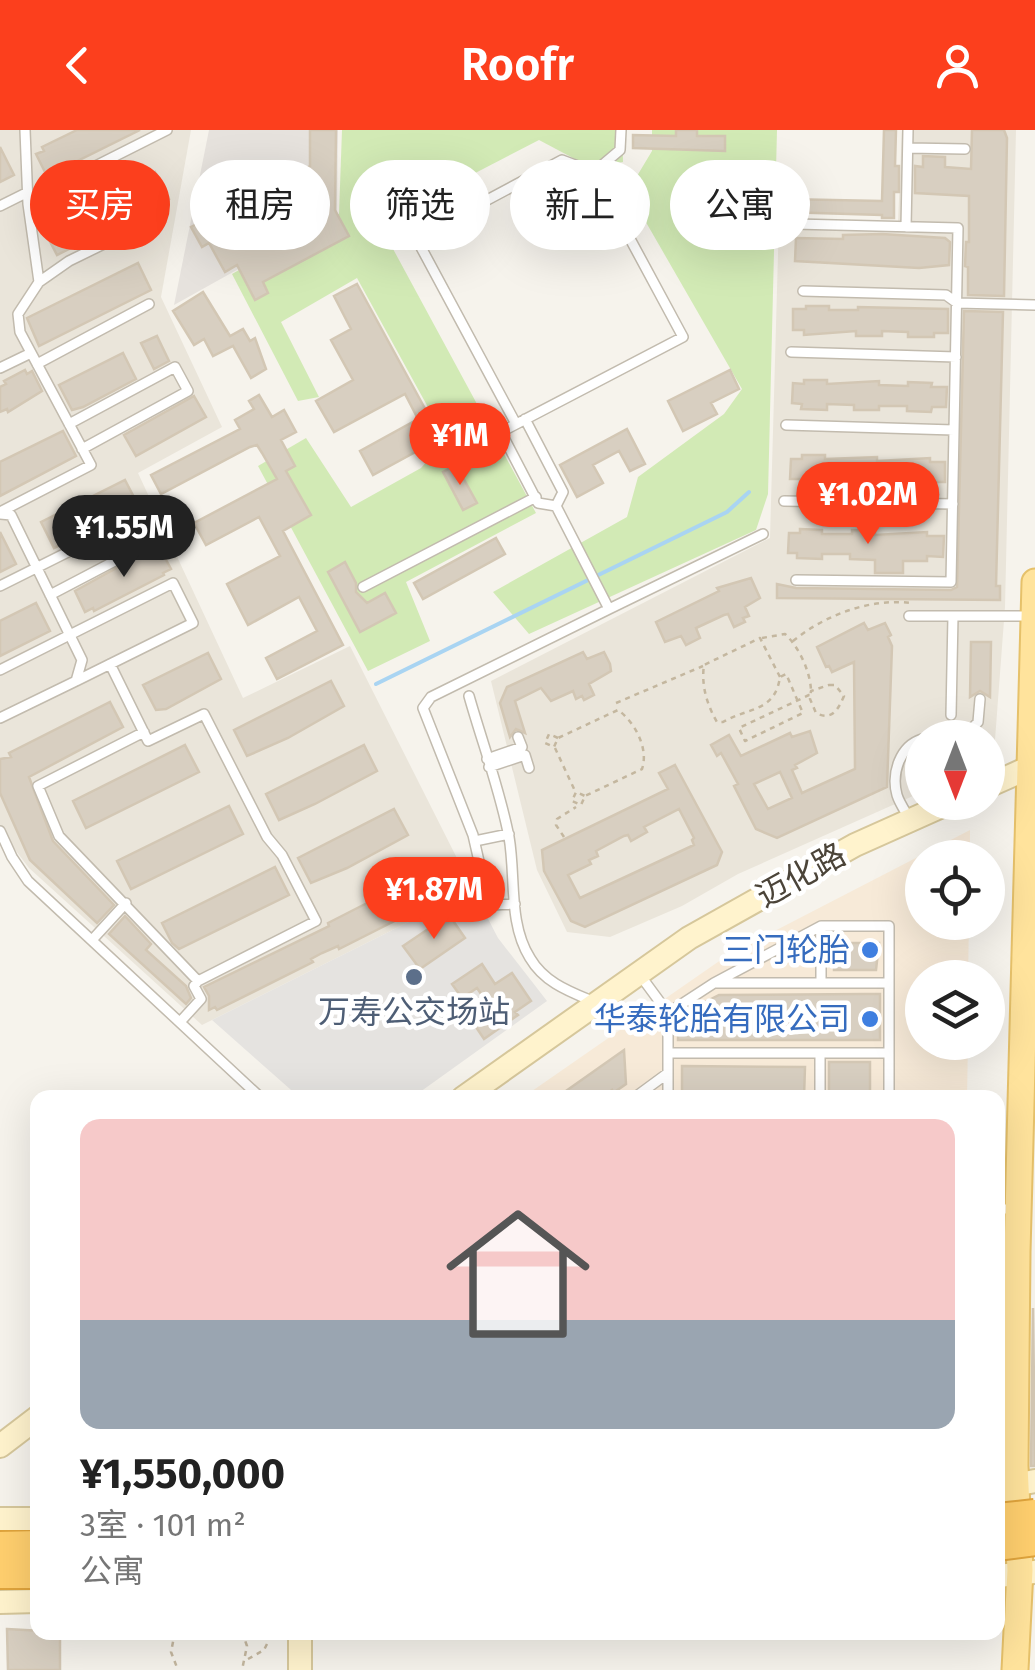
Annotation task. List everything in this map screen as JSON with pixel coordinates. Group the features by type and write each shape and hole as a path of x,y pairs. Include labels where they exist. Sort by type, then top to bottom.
{"highway":[{"path":"1005,1518 1035,1515"},
{"path":"0,1525 30,1542"},
{"path":"1005,1545 1035,1540"},
{"path":"0,1573 30,1573"}],"main road":[{"path":"1015,1670 1018,1574 1008,1209 1033,766 1035,582"}],"street":[{"path":"1005,778 1033,766"},
{"name":"迈化路","path":"473,1090 689,938 854,844 910,820"},
{"path":"0,1446 30,1424"},
{"path":"0,1525 30,1520"},
{"path":"0,1602 30,1602"},
{"path":"300,1640 300,1670"}],"lane":[{"path":"25,130 28,196 39,282"},
{"path":"0,206 168,130"},
{"path":"608,160 620,150 621,130"},
{"path":"906,226 908,130"},
{"path":"908,148 965,149"},
{"path":"510,188 416,238 563,492 556,506"},
{"path":"796,580 952,582 958,228 810,224"},
{"path":"0,513 91,466 20,332 18,314 39,282 92,250"},
{"path":"556,506 538,503 501,432 682,337 636,250"},
{"path":"802,290 946,295 957,303 1035,305"},
{"path":"37,364 149,304"},
{"path":"792,352 956,358"},
{"path":"0,368 31,353"},
{"path":"69,424 175,366 188,391 82,450"},
{"path":"786,425 954,430"},
{"path":"363,587 536,498"},
{"path":"784,501 953,504"},
{"path":"556,506 609,609"},
{"path":"0,513 10,515 82,660 76,681"},
{"path":"0,586 138,516 151,542 50,595"},
{"path":"515,904 489,905 474,841 423,708 432,697 763,534"},
{"path":"0,670 173,583 193,623 0,718"},
{"path":"910,616 1034,616"},
{"path":"952,715 953,616"},
{"path":"110,664 148,742 204,714 267,838 282,855 316,921 198,981 194,986 201,999 180,1022"},
{"path":"469,696 508,834 515,904 528,956 540,973 561,988 594,1002"},
{"path":"978,720 980,699"},
{"path":"144,732 38,786 60,836 198,981"},
{"path":"488,763 522,747 529,768"},
{"path":"905,751 898,761 896,794 905,811"},
{"path":"0,830 28,881 253,1090"},
{"path":"474,841 508,834"},
{"path":"92,940 126,903"},
{"path":"668,1013 714,983 821,926 889,926 889,1090"},
{"path":"821,926 821,983"},
{"path":"638,972 668,1013 668,1090"},
{"path":"714,983 889,983"},
{"path":"820,1053 820,1090"},
{"path":"668,1054 889,1053"},
{"path":"645,1090 668,1073"}],"path":[{"path":"793,641 820,623 877,601 910,602 910,616"},
{"path":"616,703 760,638 785,634 793,641 807,672 811,693 816,713 831,716 844,696 835,685 811,693 797,701 738,728 745,741 803,713 797,701 786,674 780,677"},
{"path":"704,666 703,687 717,722 768,702 779,689 780,677 760,638"},
{"path":"612,696 615,710"},
{"path":"554,747 558,738 615,710 624,713 631,723 646,752 645,761 642,769 585,796 576,792 554,747 545,743 546,736 553,734 558,738"},
{"path":"576,792 572,801 577,806"},
{"path":"564,837 556,819 584,803 585,796"},
{"path":"173,1640 171,1652 178,1670"},
{"path":"242,1670 247,1659 243,1640"},
{"path":"247,1659 264,1650 266,1640"}],"shaded area":[{"path":"0,130 191,130 170,247 170,160 30,160 30,250 169,250 161,297 222,427 138,473 243,698 350,646 473,890 202,1025 29,868 0,830"},
{"path":"209,130 338,130 337,214 330,218 330,160 203,160"},
{"path":"902,130 1016,130 1005,607 996,720 905,720 905,800 738,874 682,906 610,937 567,932 537,870 491,681 770,538 778,250 810,250 810,220 898,222"},
{"path":"190,225 190,250 273,250 174,305"},
{"path":"970,830 970,840 951,840"},
{"path":"905,864 905,940 969,940 968,960 905,960 905,1060 968,1060 967,1090 534,1090 728,955"},
{"name":"万寿公交场站","path":"473,890 498,938 547,1001 423,1090 291,1090 212,1020"}],"green space":[{"path":"342,130 622,130 623,160 577,160 539,140 490,165 490,160 350,160 350,250 394,250 536,513 406,582 430,641 368,671 258,466 306,438 351,507 421,468 446,440 357,278 281,322 319,397 298,401 232,274 275,250 330,250 330,219 339,214"},
{"path":"652,130 777,130 776,160 670,160 670,250 774,250 768,494 756,530 529,634 493,592 627,517 638,477 724,414 742,389 650,229 650,160 647,160 652,151"}],"building":[{"path":"77,130 140,130 79,160 39,160 36,154 44,151 42,147"},
{"path":"310,130 336,130 335,210 349,236 330,246 330,160 310,160"},
{"path":"676,130 697,130 697,136 725,136 725,151 633,148 633,135 676,136"},
{"path":"884,130 896,130 899,192 894,192 894,218 810,213 810,200 882,201"},
{"path":"972,130 1004,130 1007,138 1004,296 968,295 965,266 969,196 915,193 915,166 923,167 923,156 945,157 945,167 971,169"},
{"path":"0,147 14,175 0,182"},
{"path":"843,235 945,238 950,242 949,265 919,268 795,261 795,250 810,250 810,238 843,239"},
{"path":"213,250 323,250 263,282 268,293 255,300 237,265 225,272"},
{"path":"138,263 151,290 39,346 27,318"},
{"path":"357,284 441,438 373,475 360,451 418,419 405,394 334,432 316,401 353,380 331,340 351,329 334,296"},
{"path":"203,292 230,336 243,329 250,341 255,338 266,369 251,378 233,346 213,356 204,339 194,345 173,311"},
{"path":"829,306 829,310 948,309 948,333 934,333 934,337 882,331 882,336 856,336 856,331 804,335 804,330 793,330 793,309"},
{"path":"964,311 1003,312 996,586 1000,586 1000,600 777,598 777,584 796,588 957,587"},
{"path":"157,336 169,361 154,369 141,343"},
{"path":"123,353 136,379 72,410 59,385"},
{"path":"25,370 27,374 32,371 42,391 8,412 0,412 0,387"},
{"path":"730,370 739,389 711,403 717,414 683,431 668,401"},
{"path":"804,380 827,380 827,384 879,381 879,385 908,386 908,382 932,383 931,387 947,387 946,407 932,407 931,412 907,411 907,406 854,410 854,405 827,404 827,410 801,409 802,404 792,403 793,383 804,384"},
{"path":"259,395 272,417 284,410 296,432 281,440 295,466 286,471 311,515 283,531 343,645 277,679 266,658 317,631 299,597 248,625 227,584 280,556 259,517 206,545 194,523 277,479 262,453 257,445 250,447 161,494 151,475 240,429 235,420 254,409 249,401"},
{"path":"194,396 206,417 136,456 124,435"},
{"path":"627,429 645,464 630,471 619,451 593,465 603,483 577,497 560,465"},
{"path":"63,431 76,456 0,496 0,462"},
{"path":"802,455 825,455 825,459 877,457 877,461 930,458 930,462 945,462 945,482 930,482 930,487 905,486 905,481 878,481 877,486 825,479 825,485 800,484 800,479 790,479 791,459 802,459"},
{"path":"456,465 477,503 463,510 443,472"},
{"path":"125,480 138,505 132,511 54,548 41,522"},
{"path":"800,529 822,530 822,534 852,534 852,530 875,531 875,535 927,532 927,536 944,536 943,557 903,561 903,573 875,573 875,560 850,559 850,554 797,558 797,553 788,553 789,533 800,533"},
{"path":"0,532 16,564 0,572"},
{"path":"496,538 505,554 423,599 414,583"},
{"path":"158,545 171,569 94,611 93,608 85,612 75,591"},
{"path":"345,562 356,583 356,592 367,603 385,593 396,613 360,632 328,572"},
{"path":"751,578 760,598 745,607 749,616 743,618 745,622 734,627 728,614 696,628 700,638 686,645 681,636 665,642 656,622 719,591 717,588"},
{"path":"36,603 50,631 0,656 0,621"},
{"path":"864,623 868,630 885,623 891,635 887,787 777,838 756,829 734,786 738,784 721,753 717,756 711,745 729,735 741,756 790,733 792,737 810,731 817,753 792,770 802,793 855,769 854,662 832,672 817,647","holes":["780,772 792,798 768,809 754,784"]},
{"path":"971,642 991,642 990,697 980,691 970,697"},
{"path":"583,652 587,659 604,652 610,664 611,671 589,684 594,695 576,699 573,691 551,701 541,688 515,701 525,733 516,729 510,737 500,703 507,687"},
{"path":"208,653 221,679 166,709 156,710 143,685"},
{"path":"331,681 344,706 247,756 234,730"},
{"path":"110,702 123,727 29,777 53,841 114,905 97,923 30,860 0,793 0,759 11,757 9,753"},
{"path":"185,745 199,772 86,828 73,801"},
{"path":"364,745 377,771 279,820 266,794"},
{"path":"675,765 722,852 717,865 585,927 571,921 544,871 542,850 668,789 659,773","holes":["679,809 694,845 580,898 568,875 591,864 589,860 598,856 596,851 624,836 628,835 631,841 647,832 644,827"]},
{"path":"229,806 243,834 131,889 117,861"},
{"path":"394,809 408,835 311,883 298,858"},
{"path":"275,867 289,895 179,949 172,943 162,923"},
{"path":"422,875 423,879 429,876 438,899 339,949 338,946 322,953 311,959 313,962 217,1010 209,1010 204,987"},
{"path":"449,915 465,938 420,969 403,946"},
{"path":"125,916 151,944 146,950 186,986 191,998 186,1004 109,934"},
{"path":"834,943 879,943 876,970 834,970"},
{"path":"482,964 495,984 512,973 531,1001 484,1039 474,1024 493,1011 477,988 462,998 452,984"},
{"path":"880,994 880,1040 678,1040 678,1016 719,995"},
{"path":"624,1050 626,1084 617,1090 567,1090"},
{"path":"829,1062 870,1062 870,1090 829,1090"},
{"path":"682,1066 805,1067 804,1090 682,1090"},
{"path":"1033,1308 1035,1466 1031,1466"},
{"path":"7,1629 30,1630 30,1640 60,1640 60,1670 8,1670"}],"waterway":[{"path":"376,684 727,512 749,492"}],"place":[{"name":"三门轮胎","path":"870,950"},
{"name":"万寿公交场站","path":"414,977"},
{"name":"华泰轮胎有限公司","path":"870,1019"}]}
